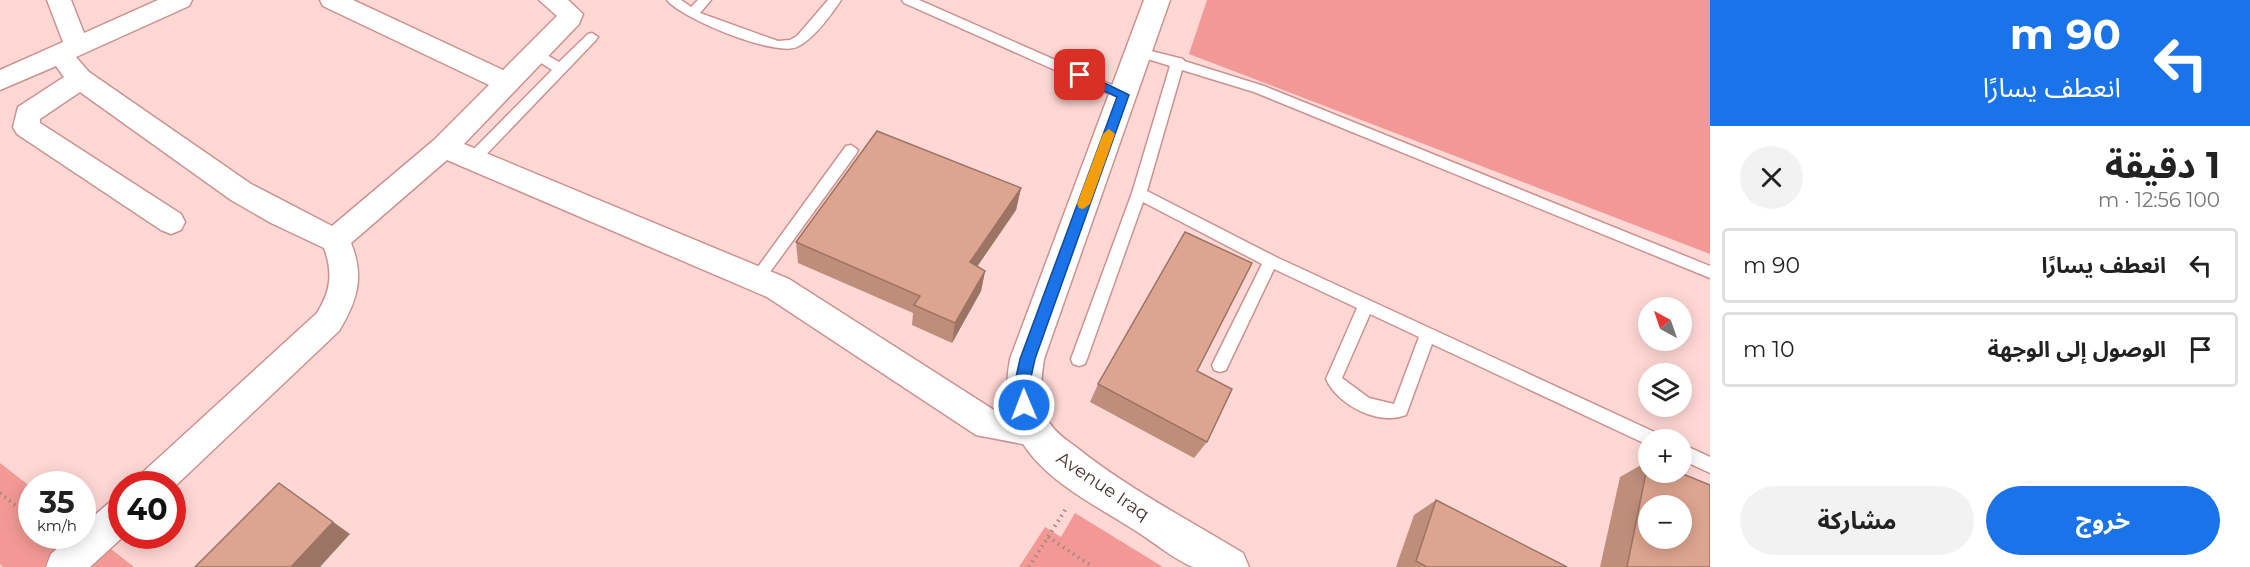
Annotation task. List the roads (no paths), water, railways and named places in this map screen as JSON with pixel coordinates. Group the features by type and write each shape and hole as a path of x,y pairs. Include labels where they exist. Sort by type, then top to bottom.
{"street":[{"path":"59,0 68,50 80,80 241,192 281,215 335,240 345,263 345,282 340,304 328,322 168,471"},
{"path":"0,81 180,0"},
{"path":"332,0 507,83"},
{"path":"335,240 444,147 570,18 571,14 566,9 551,0"},
{"name":"Avenue Iraq","path":"1157,0 1027,359 1024,377 1024,405 1033,431 1063,462 1084,478 1229,567"},
{"path":"80,80 27,114 26,127 171,222"},
{"path":"444,147 778,288 987,424 1033,431"},
{"path":"64,567 108,527"}],"lane":[{"path":"673,0 692,13 777,45 792,44 801,39 835,0"},
{"path":"692,13 705,0"},
{"path":"908,0 1123,95"},
{"path":"474,158 592,37"},
{"path":"1139,52 1178,62 1259,89 1710,272"},
{"path":"536,54 560,69"},
{"path":"1078,359 1138,193 1178,62"},
{"path":"757,279 851,150"},
{"path":"1138,193 1271,261 1638,432"},
{"path":"1220,365 1271,261"},
{"path":"1366,306 1334,379 1340,391 1388,413 1400,410 1428,334"},
{"path":"1692,457 1710,465"}]}
